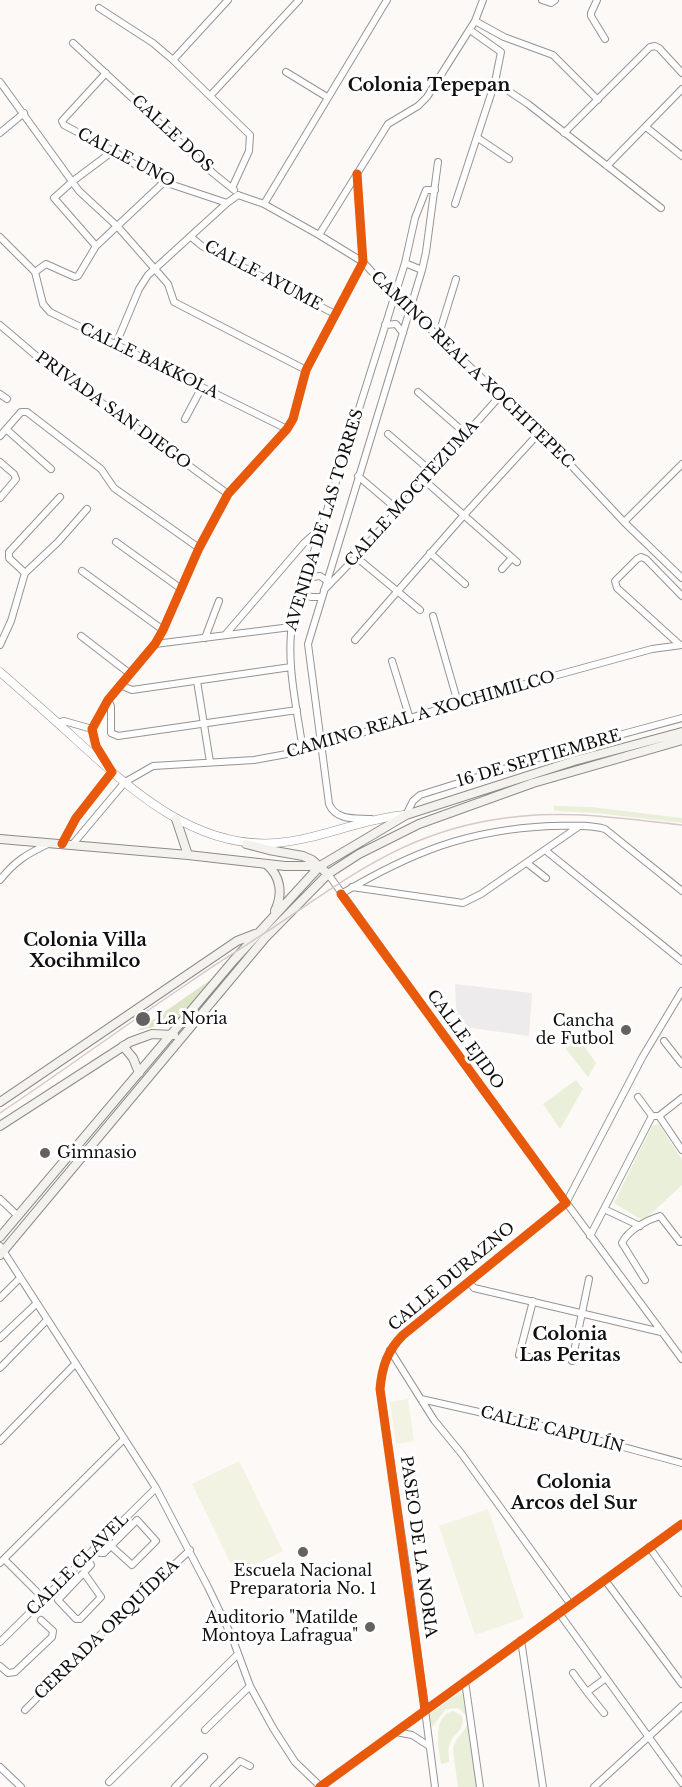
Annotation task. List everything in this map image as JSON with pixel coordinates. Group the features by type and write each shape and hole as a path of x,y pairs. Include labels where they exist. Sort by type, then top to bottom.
{"main road":[{"path":"0,1237 258,933 320,866 406,815 574,761 682,732"},
{"path":"1,1251 274,927 328,874 370,848 418,824 533,783 682,740"},
{"path":"176,819 189,855"},
{"path":"0,839 189,855 285,866 320,866"},
{"path":"246,844 303,856 320,866 328,874"},
{"path":"265,864 273,870 281,893 274,915"},
{"path":"0,1102 237,941 258,933"},
{"path":"0,1126 123,1046 152,1034 182,1036"},
{"path":"123,1046 133,1058 139,1073"}],"street":[{"path":"174,60 228,0"},
{"path":"210,96 299,0"},
{"path":"264,204 387,0"},
{"path":"319,235 388,124 418,106 428,97 470,30 483,0"},
{"path":"542,0 551,3 555,0"},
{"path":"597,0 591,16 605,39"},
{"path":"99,8 153,43 174,60 250,135 249,151 232,188"},
{"path":"474,21 504,37 553,55 598,100"},
{"path":"455,204 495,82 501,52 470,30"},
{"name":"CALLE DOS","path":"73,43 238,195"},
{"path":"564,133 650,47 655,46 682,73"},
{"path":"286,72 327,97"},
{"name":"CALLE UNO","path":"106,73 62,121 66,126 164,182 227,203"},
{"path":"0,82 79,191 118,227 168,284 174,302 306,370"},
{"path":"495,82 528,104 661,208"},
{"path":"607,166 682,89"},
{"path":"0,133 24,113"},
{"path":"646,127 682,156"},
{"path":"478,138 509,159"},
{"path":"96,246 54,201 55,196 113,151"},
{"name":"AVENIDA DE LAS TORRES","path":"372,819 340,816 332,811 329,804 308,644 422,270 438,162"},
{"path":"112,772 96,746 92,729 108,700 155,644 180,588 228,494 287,429 293,419 306,370 363,262 357,174"},
{"path":"0,237 35,272 46,264 75,277 78,276 96,246 164,182"},
{"name":"AVENIDA DE LAS TORRES","path":"303,751 291,667 289,638 291,627 405,263 419,205 426,190 435,190"},
{"path":"116,344 139,290 154,268 238,195"},
{"name":"CAMINO REAL A XOCHITEPEC","path":"238,195 264,204 363,262 539,433 624,522 682,578"},
{"name":"CALLE AYUME","path":"191,237 202,246 335,314"},
{"path":"405,263 422,270"},
{"name":"CALLE BAKKOLA","path":"35,272 46,309 287,429"},
{"path":"438,337 456,279"},
{"path":"385,325 396,324 403,333"},
{"name":"PRIVADA SAN DIEGO","path":"0,325 54,371 228,494"},
{"path":"185,419 202,387"},
{"path":"418,392 466,434"},
{"path":"0,394 7,399"},
{"name":"CALLE MOCTEZUMA","path":"322,594 500,396"},
{"path":"0,436 21,412 27,412 101,469 114,488 200,548"},
{"path":"6,429 51,470"},
{"path":"355,640 539,433"},
{"path":"388,434 432,472"},
{"path":"0,462 14,474 16,479 0,498"},
{"path":"624,522 682,464"},
{"path":"358,476 398,510"},
{"path":"424,480 515,560 502,570"},
{"path":"25,573 9,558 9,552 60,497"},
{"path":"0,645 11,621 25,573 58,542 87,509"},
{"path":"225,635 304,543 321,528"},
{"path":"116,542 180,588"},
{"path":"430,554 465,584"},
{"path":"356,558 420,610"},
{"path":"681,645 617,588 615,581 637,559 646,559 682,596"},
{"path":"82,571 163,630"},
{"path":"306,578 320,576 326,580"},
{"path":"301,592 311,597 322,594"},
{"path":"205,638 219,601"},
{"path":"433,616 458,703"},
{"path":"155,644 291,627"},
{"path":"81,636 129,673"},
{"name":"CAMINO REAL A XOCHIMILCO","path":"125,782 153,766 254,760 303,751 458,703 652,649 681,645"},
{"path":"392,661 410,719"},
{"path":"120,685 132,690 291,667"},
{"path":"0,672 125,782 176,819 218,837 246,844 277,843 298,840 372,819 406,815"},
{"path":"197,681 210,762"},
{"path":"108,700 111,706 110,729 113,735 118,736 297,711"},
{"name":"16 DE SEPTIEMBRE","path":"406,815 413,801 420,795 564,750 682,718"},
{"path":"57,723 64,721 92,729"},
{"path":"67,844 76,818 112,772"},
{"path":"67,844 125,782"},
{"path":"341,894 397,863 438,845 487,833 517,829 595,826 605,829 682,891"},
{"path":"352,887 463,903 482,894 578,827"},
{"path":"0,879 13,864 27,854 52,843"},
{"path":"545,850 682,961"},
{"path":"527,863 546,878"},
{"name":"CALLE EJIDO","path":"328,874 682,1359"},
{"path":"566,1203 644,1056 682,991"},
{"path":"663,1041 682,1064"},
{"path":"638,1097 682,1150"},
{"path":"590,1236 655,1116 682,1098"},
{"path":"0,1199 18,1216"},
{"name":"CALLE DURAZNO","path":"380,1389 382,1369 390,1350 403,1335 566,1203"},
{"path":"604,1209 640,1226"},
{"path":"645,1280 622,1242 624,1238 640,1226 660,1216 680,1242 682,1241"},
{"path":"1,1251 156,1488 232,1637 250,1686 273,1728 295,1762 320,1787 682,1524"},
{"path":"0,1298 20,1278"},
{"path":"572,1361 589,1279"},
{"path":"469,1282 474,1288 661,1332"},
{"path":"529,1358 519,1355 533,1301"},
{"path":"0,1338 36,1304"},
{"path":"0,1368 47,1320"},
{"path":"390,1350 434,1420 461,1453 571,1605"},
{"path":"0,1441 75,1364"},
{"name":"PASEO DE LA NORIA","path":"380,1389 435,1787"},
{"name":"CALLE CAPULÍN","path":"421,1399 572,1433 682,1463"},
{"path":"44,1599 2,1561 124,1439"},
{"name":"CALLE CLAVEL","path":"0,1642 156,1488"},
{"path":"94,1547 102,1554 137,1520 156,1540 132,1565 111,1546"},
{"path":"649,1547 682,1593"},
{"name":"CERRADA ORQUÍDEA","path":"25,1710 189,1550"},
{"path":"84,1573 101,1597 80,1619 76,1619 58,1600 92,1564 86,1556"},
{"path":"605,1580 682,1684"},
{"path":"559,1613 682,1783 678,1787"},
{"path":"0,1666 8,1673 15,1672 52,1637 53,1631 41,1620"},
{"path":"521,1640 543,1787"},
{"path":"109,1782 237,1655"},
{"path":"573,1673 604,1713"},
{"path":"587,1692 606,1678"},
{"path":"465,1681 480,1787"},
{"path":"205,1730 250,1686"},
{"path":"594,1787 682,1706"},
{"path":"396,1732 412,1735 429,1746"},
{"path":"175,1787 204,1757"},
{"path":"214,1787 240,1761 250,1766"},
{"path":"0,1767 21,1787"}],"shaded area":[{"path":"455,984 532,993 529,1036 457,1026"}],"green space":[{"path":"554,806 591,807 682,818 682,823 596,813 554,811"},
{"path":"219,974 177,1021 137,1031"},
{"path":"579,1039 596,1063 588,1077 566,1049"},
{"path":"576,1080 583,1089 560,1129 543,1104"},
{"path":"659,1124 682,1160 682,1185 643,1221 614,1203 652,1126"},
{"path":"408,1399 414,1441 396,1444 390,1402"},
{"path":"239,1461 283,1551 236,1574 192,1484"},
{"path":"488,1509 524,1618 475,1635 439,1526"},
{"path":"466,1689 478,1787 458,1787 453,1749 467,1724 464,1714 458,1708 446,1709 432,1727 428,1715"},
{"path":"453,1711 462,1716 462,1726 450,1742 449,1762 441,1764 438,1742 439,1726 446,1714"}],"tram line":[{"path":"0,1113 208,969 352,876 377,861 430,836 460,827 516,816 587,815 682,825"}],"cycle path":[{"path":"62,844 76,818 112,772 96,746 92,729 108,700 155,644 199,548 228,494 287,429 293,419 306,370 363,262 357,174"},
{"path":"341,894 566,1203 403,1335 389,1353 384,1366 380,1389 425,1710"},
{"path":"320,1787 682,1524"}],"place":[{"name":"La Noria","path":"143,1019"},
{"name":"Cancha de Futbol","path":"626,1030"},
{"name":"Gimnasio","path":"45,1153"},
{"name":"Escuela Nacional Preparatoria No. 1","path":"303,1552"},
{"name":"Auditorio \"Matilde Montoya Lafragua\"","path":"370,1627"}],"district":[{"name":"Colonia Tepepan","path":"429,86"},
{"name":"Colonia Villa Xocihmilco","path":"85,951"},
{"name":"Colonia Las Peritas","path":"570,1345"},
{"name":"Colonia Arcos del Sur","path":"574,1493"}]}
